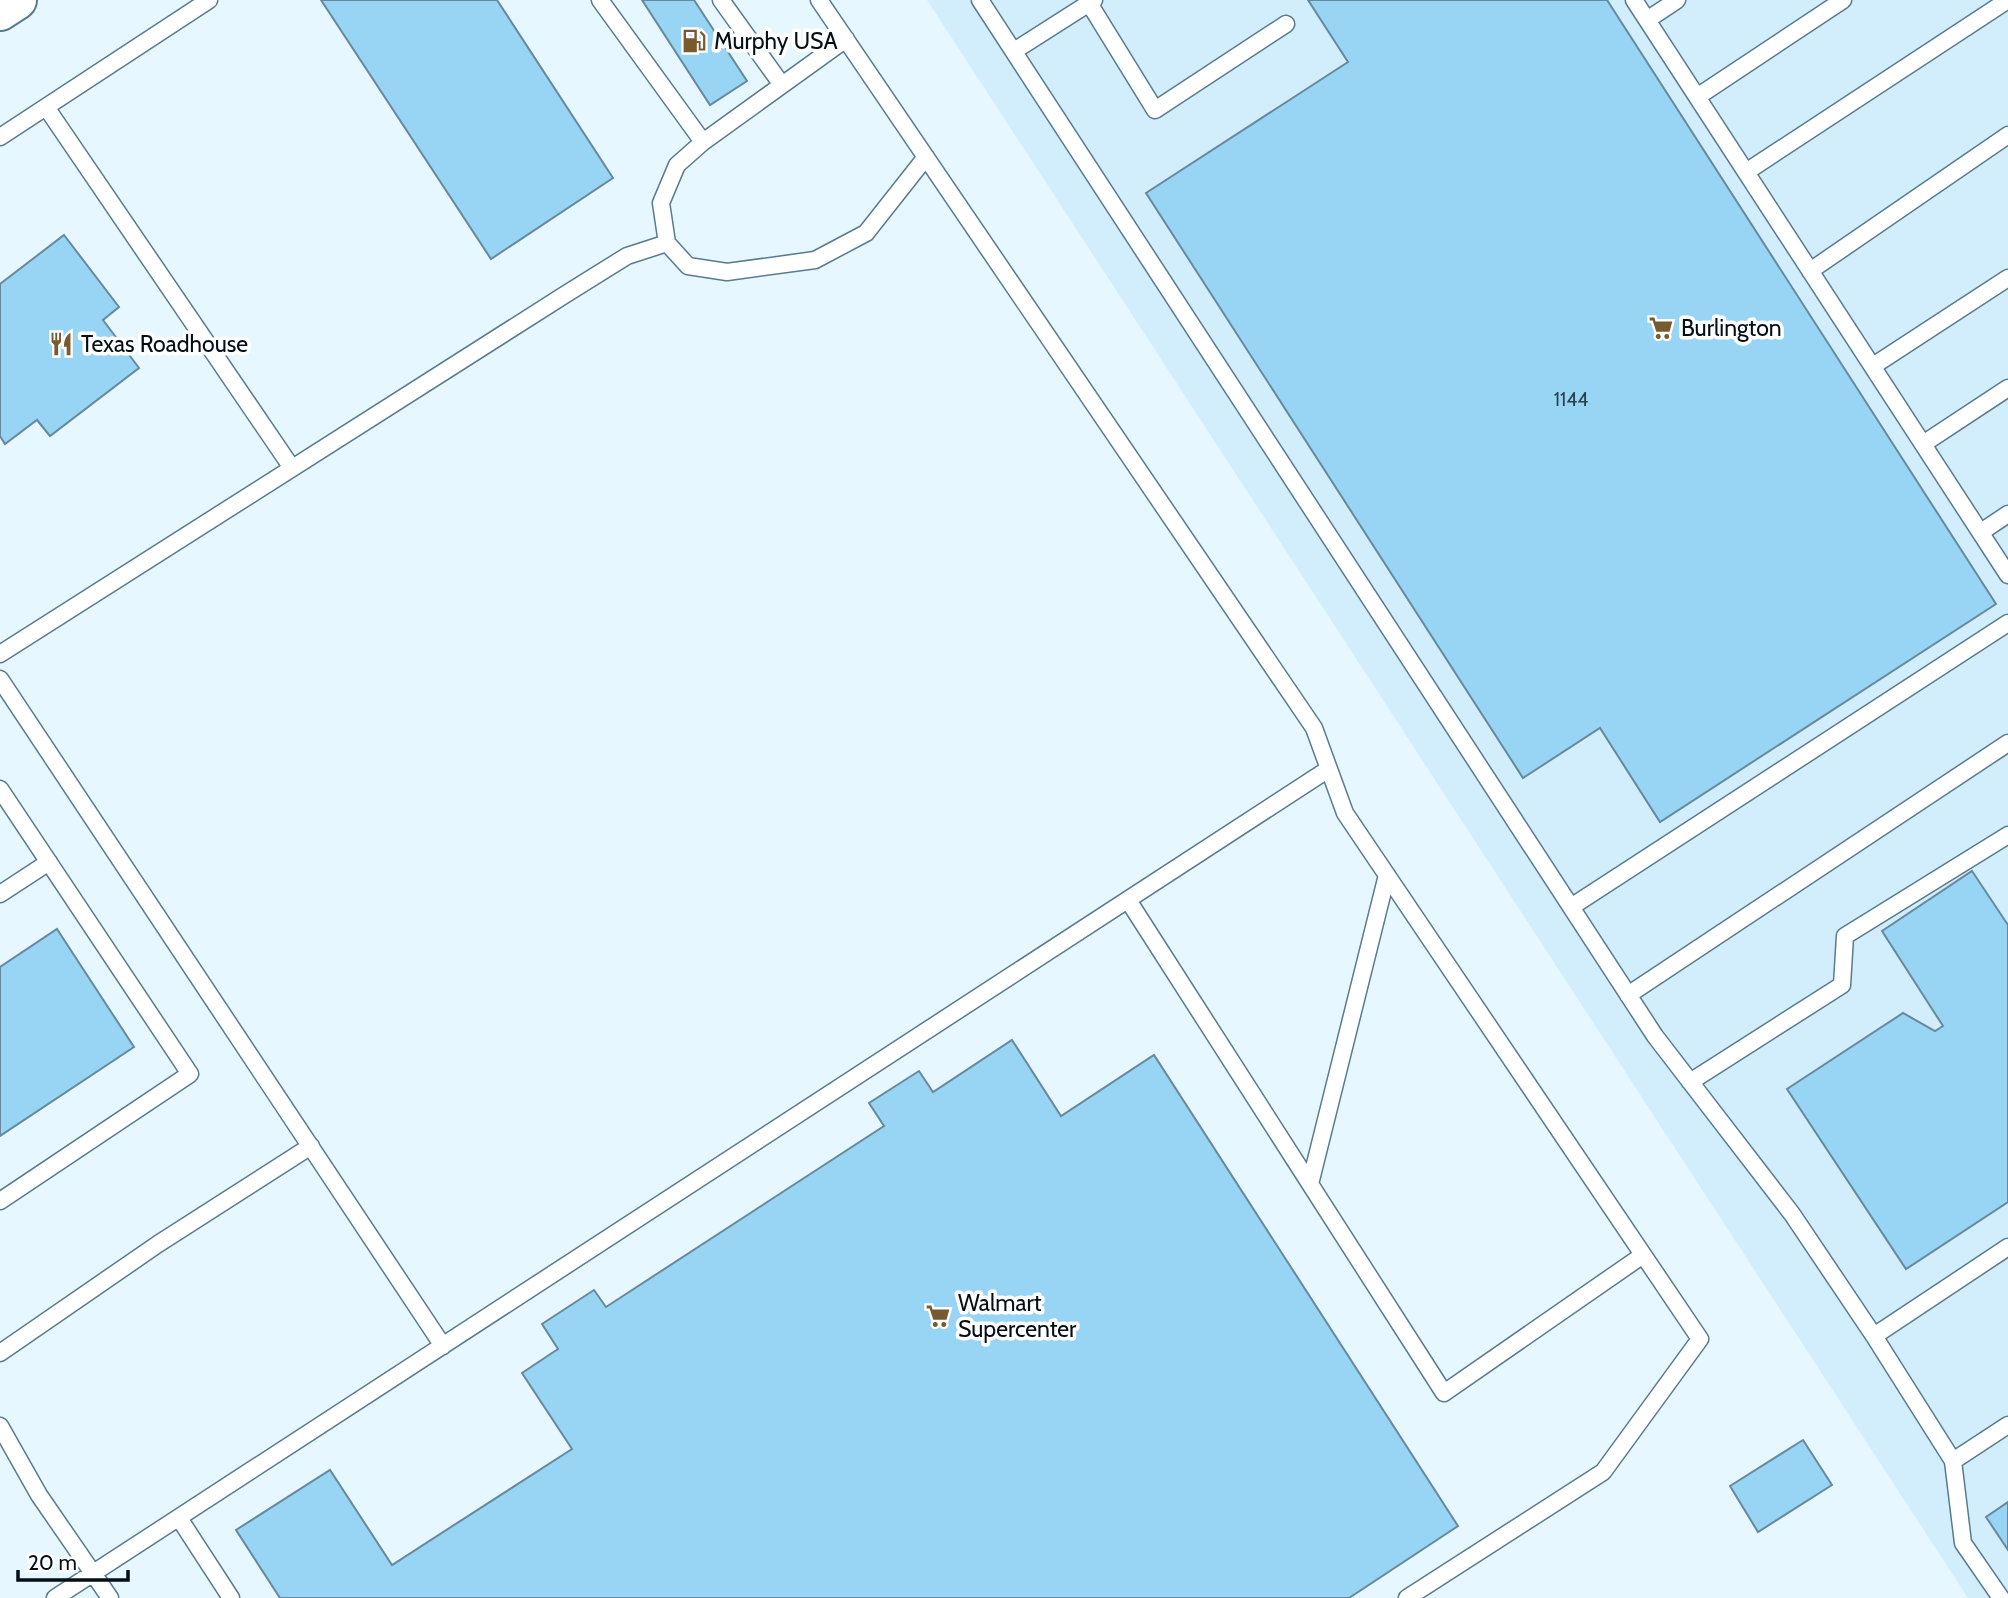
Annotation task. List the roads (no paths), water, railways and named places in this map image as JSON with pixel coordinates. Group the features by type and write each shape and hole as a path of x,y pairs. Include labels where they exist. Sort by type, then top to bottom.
{"main road":[{"path":"0,11 17,0"}],"lane":[{"path":"0,137 209,0"},
{"path":"600,0 703,142"},
{"path":"721,0 782,85"},
{"path":"820,0 1314,728 1327,770 1345,813 1700,1339 1602,1472 1407,1598"},
{"path":"980,0 1628,995 1690,1082 1791,1214 1874,1336 1952,1461 1963,1543 2001,1598"},
{"path":"1634,0 2008,575"},
{"path":"1647,20 1677,0"},
{"path":"1697,97 1843,0"},
{"path":"1746,172 2008,0"},
{"path":"1014,51 1091,1 1155,110 1286,24"},
{"path":"846,39 703,142 677,165 661,203 667,243 688,266 727,272 815,260 866,233 926,157"},
{"path":"46,107 292,468"},
{"path":"1810,271 2008,135"},
{"path":"0,654 627,256 667,243"},
{"path":"1873,366 2008,278"},
{"path":"1923,444 2008,388"},
{"path":"1980,532 2008,514"},
{"path":"1571,907 2008,623"},
{"path":"0,679 443,1346"},
{"path":"1628,995 2008,743"},
{"path":"55,1598 1327,770"},
{"path":"0,789 190,1074 0,1201"},
{"path":"1690,1082 1842,985 1845,936 2008,835"},
{"path":"0,894 48,862"},
{"path":"1310,1184 1387,875"},
{"path":"1128,900 1444,1393 1643,1255"},
{"path":"0,1353 158,1244 311,1146"},
{"path":"1874,1336 2008,1247"},
{"path":"1952,1461 2008,1425"},
{"path":"0,1426 39,1495 110,1598"},
{"path":"179,1518 231,1598"}],"place":[{"name":"Murphy USA","path":"694,41"},
{"name":"Burlington","path":"1661,328"},
{"name":"Texas Roadhouse","path":"61,344"},
{"name":"Walmart Supercenter","path":"938,1316"}]}
